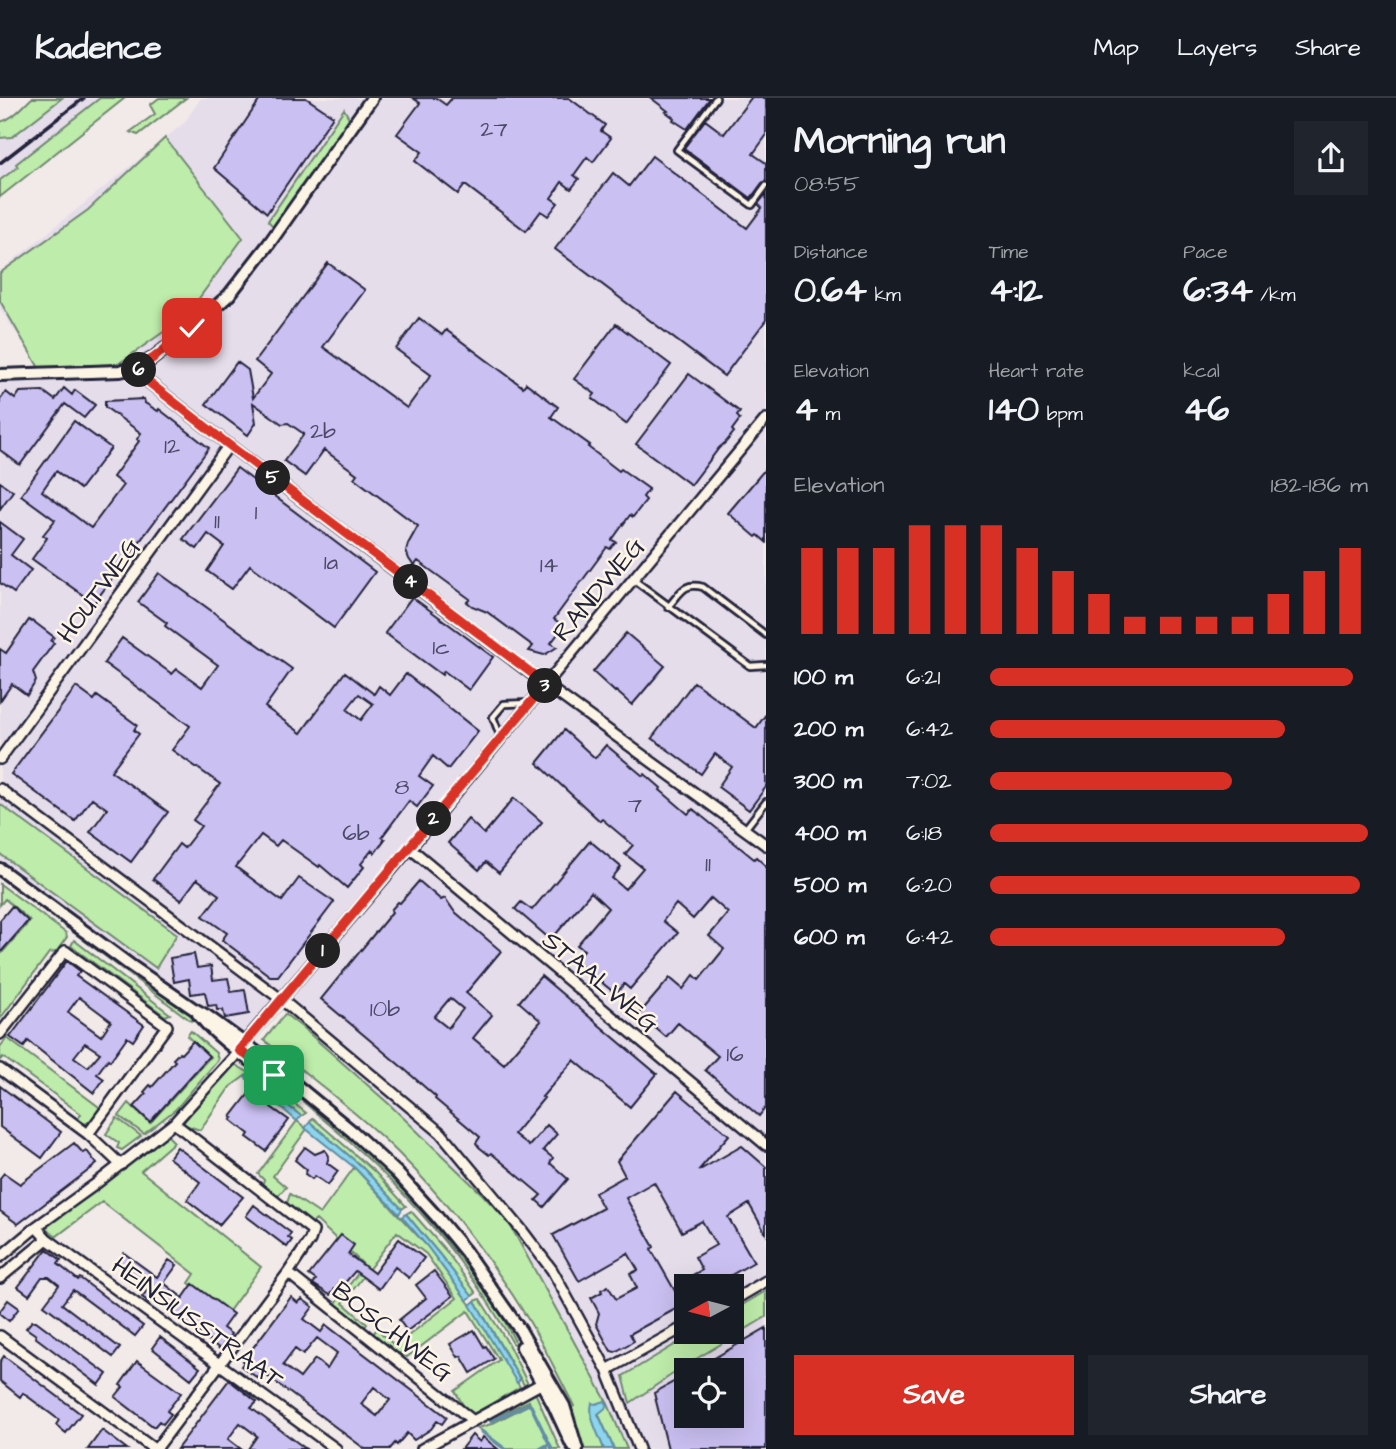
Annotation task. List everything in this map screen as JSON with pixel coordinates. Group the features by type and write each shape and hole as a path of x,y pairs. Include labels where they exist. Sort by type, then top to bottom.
{"street":[{"path":"0,375 120,371 138,367 152,359 229,295 276,235 372,98"},
{"path":"138,367 142,377 229,445 546,684 766,845"},
{"name":"RANDWEG","path":"0,1257 174,1123 410,848 766,419"},
{"name":"HOUTWEG","path":"0,759 229,445"},
{"path":"0,789 282,999 442,1133 521,1228 552,1270 607,1370 639,1449"},
{"name":"STAALWEG","path":"410,848 766,1145"},
{"path":"0,869 130,965 207,1016 241,1046 278,1068 397,1173 465,1251 520,1330 545,1382 564,1406 576,1449"},
{"path":"0,1034 65,951 167,1026 88,1134"},
{"path":"0,1069 88,1134 121,1165"},
{"path":"0,1336 155,1449 288,1273 313,1231 174,1123"},
{"name":"HEINSIUSSTRAAT","path":"36,1227 47,1239 336,1449"},
{"path":"0,1278 47,1239"},
{"name":"BOSCHWEG","path":"288,1273 472,1420"},
{"path":"744,1294 766,1281"},
{"path":"607,1370 674,1333"},
{"path":"422,1449 545,1382"}],"lane":[{"path":"716,98 677,150 752,205 766,186"},
{"path":"633,580 750,666 766,665"},
{"path":"668,607 687,586 703,587 766,635"},
{"path":"501,738 493,717 505,704 531,703"},
{"path":"745,830 766,802"}],"shaded area":[{"path":"62,98 100,98 16,164 18,167 0,180 0,138 12,137"},
{"path":"201,98 766,98 766,1449 619,1449 607,1404 509,1223 277,1000 238,1037 0,859 0,371 39,367 0,309 0,271 184,123"}],"green space":[{"path":"32,98 62,98 12,137 0,138 0,122 13,115"},
{"path":"100,98 125,98 0,197 0,180 18,167 16,164"},
{"path":"159,98 186,98 138,135 130,132 155,114 150,105"},
{"path":"344,109 349,118 305,187 274,227 268,221"},
{"path":"165,138 243,238 186,316 118,364 39,368 0,301 0,273 88,210"},
{"path":"0,804 177,934 156,968 0,854"},
{"path":"0,872 195,1017 191,1021 0,877"},
{"path":"0,884 66,933 67,937 56,952 49,953 0,1019 0,955 30,921 5,899 0,905"},
{"path":"74,940 170,1014 165,1016 71,946"},
{"path":"285,1014 389,1104 509,1223 608,1404 627,1449 614,1449 598,1413 591,1413 604,1449 583,1449 570,1409 574,1406 539,1338 495,1268 460,1222 383,1138 264,1040"},
{"path":"191,1031 216,1053 218,1060 176,1109 144,1134 119,1116 129,1103 150,1123 210,1057 187,1036"},
{"path":"7,1038 99,1107 92,1119 84,1124 76,1122 81,1114 3,1057 0,1060 0,1047"},
{"path":"234,1064 272,1086 306,1113 301,1116 248,1074 230,1087 200,1130 182,1124"},
{"path":"258,1069 284,1081 375,1161 412,1199 479,1281 504,1320 535,1380 533,1381 492,1308 469,1274 419,1211 362,1153 294,1094 258,1072"},
{"path":"117,1118 141,1136 122,1150 117,1148 119,1143 106,1134"},
{"path":"313,1118 375,1172 406,1206 402,1209 361,1166 310,1122"},
{"path":"297,1121 307,1129 273,1176 286,1187 278,1196 262,1185 264,1180 258,1174"},
{"path":"166,1134 174,1142 141,1171 261,1267 229,1311 189,1283 195,1274 102,1202 57,1236 45,1228"},
{"path":"355,1168 427,1246 472,1307 520,1387 472,1415 463,1405 455,1391 499,1360 468,1311 407,1357 400,1353 394,1356 372,1335 377,1329 395,1346 457,1298 426,1254 397,1232 343,1303 367,1324 363,1329 333,1307 364,1265 316,1220 311,1224 287,1203 290,1194 320,1214"},
{"path":"411,1211 447,1252 476,1293 472,1296 406,1214"},
{"path":"766,1291 766,1317 744,1330 744,1304"},
{"path":"480,1299 506,1340 528,1384 524,1385 475,1301"},
{"path":"676,1344 721,1344 698,1358 674,1358 674,1373 630,1403 623,1376"},
{"path":"534,1390 560,1449 553,1449 547,1438 550,1445 547,1446 548,1449 504,1449 478,1428 530,1404 529,1401 484,1422 482,1419 527,1397 526,1394"}],"water":[{"path":"249,1074 301,1116 297,1121 245,1077"},
{"path":"310,1122 361,1166 402,1209 399,1214 355,1168 305,1128"},
{"path":"406,1214 472,1296 467,1300 402,1217"},
{"path":"475,1301 519,1378 517,1383 470,1305"},
{"path":"605,1401 608,1406 598,1414 614,1449 604,1449 591,1414 592,1403"}],"building":[{"path":"261,98 306,98 333,116 267,213 214,168"},
{"path":"413,98 436,98 446,105 452,98 569,98 605,125 601,131 611,138 593,162 587,157 574,175 579,179 571,189 562,182 551,198 558,203 548,216 541,211 526,231 465,185 458,194 415,161 422,152 397,134 420,103"},
{"path":"651,98 710,98 687,129 673,120 666,112 668,111"},
{"path":"751,98 766,98 766,136 753,154 766,163 766,181 751,198 684,148 705,120 724,134"},
{"path":"652,156 747,228 762,208 758,204 766,194 766,320 724,376 555,249 613,173 629,186"},
{"path":"328,263 365,290 323,347 407,408 431,375 396,349 419,318 442,335 446,330 523,387 526,383 558,407 551,417 590,445 588,447 619,471 621,469 649,489 643,497 646,500 633,517 630,515 612,540 616,542 610,549 607,547 554,619 564,626 551,643 557,647 544,655 529,651 533,646 487,612 472,606 467,602 470,599 418,561 414,566 406,551 418,526 354,478 357,474 324,450 305,476 284,461 304,434 288,423 282,424 253,403 256,423 248,435 206,404 237,362 248,370 253,398 271,374 255,361"},
{"path":"616,324 671,365 626,424 592,398 595,394 574,379"},
{"path":"689,374 740,412 737,416 740,419 732,430 734,432 691,485 636,444"},
{"path":"64,388 72,395 75,390 95,405 84,418 65,404 20,465 0,450 0,400 6,392 15,399 20,392 43,391 55,400"},
{"path":"144,399 145,403 158,411 159,409 209,448 94,603 32,559 47,538 43,535 55,520 21,495 74,421 111,448 80,489 56,471 42,491 91,528 123,485 113,477 139,441 137,439 141,433 105,407 105,401"},
{"path":"237,468 375,572 334,628 250,565 232,589 207,571 224,546 208,534 197,549 183,539"},
{"path":"766,468 766,542 728,513"},
{"path":"0,482 13,491 0,509"},
{"path":"0,522 23,539 11,555 31,570 14,593 0,583"},
{"path":"159,573 292,669 265,707 301,733 345,672 374,694 379,686 390,695 406,674 478,731 448,769 433,756 419,776 433,786 417,807 409,801 382,837 385,839 378,849 375,853 372,850 361,864 364,867 347,888 320,865 319,867 281,840 276,846 261,835 236,867 282,901 299,878 334,902 278,976 270,976 222,940 227,933 203,916 219,895 197,879 181,900 153,879 179,844 184,848 201,826 193,820 220,784 172,750 190,726 104,663 122,638 172,674 177,669 202,687 218,665 165,626 167,623 138,602","holes":["359,694 373,704 361,720 347,709"]},
{"path":"412,597 493,657 469,690 444,671 442,675 385,633"},
{"path":"29,620 54,637 51,641 54,643 33,672 36,681 27,695 12,684 0,701 0,649 6,653"},
{"path":"626,633 665,666 632,705 593,672"},
{"path":"694,682 756,728 766,714 766,787 749,810 718,787 732,767 715,754 701,774 652,738"},
{"path":"76,687 94,700 97,696 137,725 134,730 139,734 111,771 168,812 131,862 90,832 107,809 92,798 75,821 11,774"},
{"path":"564,730 595,758 606,745 643,776 645,774 688,814 693,809 766,866 766,1107 759,1116 705,1070 718,1056 678,1023 666,1037 639,1014 670,978 683,989 694,975 699,980 724,949 709,936 728,913 711,898 693,919 676,904 663,921 678,933 630,989 624,984 616,994 575,961 584,950 577,945 608,908 591,892 551,940 515,909 521,902 532,910 590,841 621,867 612,878 625,889 643,868 625,854 633,845 602,819 600,821 537,763"},
{"path":"514,798 542,822 499,873 486,862 479,870 448,843 468,819 484,834"},
{"path":"419,881 441,900 445,898 454,911 501,951 466,993 492,1015 473,1038 504,1064 541,1021 519,1002 541,976 657,1074 630,1107 574,1060 542,1097 544,1098 514,1134 529,1146 547,1125 557,1134 543,1150 553,1158 550,1163 568,1179 544,1207 536,1200 541,1195 491,1153 489,1155 479,1147 476,1143 480,1137 321,999 391,910","holes":["450,998 463,1009 448,1028 434,1017"]},
{"path":"12,906 28,921 0,953 0,920"},
{"path":"194,954 197,968 211,966 213,980 228,978 231,992 245,990 249,1014 225,1018 223,1010 217,1010 216,1005 208,1006 205,992 191,994 189,979 174,982 170,958"},
{"path":"67,961 80,971 76,976 144,1025 133,1041 127,1037 110,1061 108,1059 97,1074 104,1079 94,1093 28,1041 24,1047 10,1037","holes":["79,997 111,1021 101,1036 68,1012","85,1043 100,1053 88,1067 74,1057"]},
{"path":"193,1041 209,1056 150,1122 134,1107 150,1085 152,1087 175,1061 173,1059"},
{"path":"0,1086 61,1132 42,1158 0,1127"},
{"path":"253,1090 289,1120 266,1151 247,1137 249,1134 231,1120"},
{"path":"677,1091 729,1135 698,1171 742,1146 766,1167 766,1234 749,1204 728,1217 754,1262 733,1274 695,1274 702,1270 695,1257 716,1245 702,1221 682,1232 654,1182 626,1198 674,1289 674,1310 630,1334 634,1341 615,1352 611,1351 596,1324 599,1313 591,1298 608,1286 616,1299 637,1288 630,1274 638,1270 628,1253 579,1281 553,1235 603,1208 595,1193 625,1176 617,1161"},
{"path":"74,1143 83,1153 87,1151 97,1164 18,1224 0,1211 0,1178 4,1173 20,1184"},
{"path":"177,1147 243,1197 219,1225 187,1200 200,1182 169,1158"},
{"path":"305,1147 315,1154 325,1150 328,1154 327,1163 338,1171 328,1185 315,1176 312,1179 305,1174 307,1170 295,1160"},
{"path":"254,1205 291,1233 288,1237 292,1240 287,1247 246,1216"},
{"path":"341,1235 354,1245 348,1254 374,1273 399,1239 424,1258 409,1278 395,1267 379,1289 355,1271 343,1285 340,1282 330,1295 313,1284 316,1280 309,1275"},
{"path":"47,1249 61,1260 58,1264 143,1326 135,1336 73,1290 62,1304 120,1348 113,1357 44,1305 59,1285 49,1277 42,1277 29,1295 18,1287"},
{"path":"124,1253 157,1277 169,1260 177,1265 164,1283 183,1298 193,1284 233,1314 223,1328 231,1334 220,1349 172,1312 175,1308 155,1293 149,1302 142,1297 149,1288 116,1263"},
{"path":"434,1271 453,1296 407,1331 399,1320 426,1298 416,1285"},
{"path":"291,1297 298,1303 302,1299 313,1307 304,1319 321,1332 326,1325 447,1417 442,1424 437,1421 431,1429 414,1440 407,1433 390,1449 365,1449 263,1373 259,1379 241,1366","holes":["317,1338 337,1353 327,1369 315,1359 300,1378 283,1365 295,1349 303,1355","374,1387 390,1400 377,1416 361,1404"]},
{"path":"8,1300 19,1308 9,1321 0,1314"},
{"path":"32,1321 36,1321 107,1374 99,1385 35,1337 36,1335 26,1328"},
{"path":"766,1328 766,1449 668,1449 654,1393 674,1382 674,1428 744,1428 744,1358 715,1358 739,1344 744,1344 744,1341"},
{"path":"474,1330 494,1359 471,1373 450,1344"},
{"path":"160,1337 200,1368 191,1379 152,1348"},
{"path":"4,1356 81,1414 66,1433 56,1425 59,1420 23,1393 20,1397 0,1381 0,1362"},
{"path":"137,1361 181,1393 167,1411 171,1414 163,1424 159,1421 154,1427 115,1397"},
{"path":"229,1380 257,1402 251,1408 306,1449 248,1449 257,1436 240,1423 228,1439 241,1449 177,1449"},
{"path":"102,1430 127,1449 88,1449"},
{"path":"472,1435 480,1442 483,1437 498,1449 461,1449"}],"waterway":[{"path":"491,1421 528,1404 552,1449"},
{"path":"481,1431 505,1449"},
{"path":"540,1449 549,1444"}],"railway":[{"path":"0,163 84,98"}],"route":[{"path":"192,328 138,367 142,377 546,684 239,1050 274,1075"}]}
